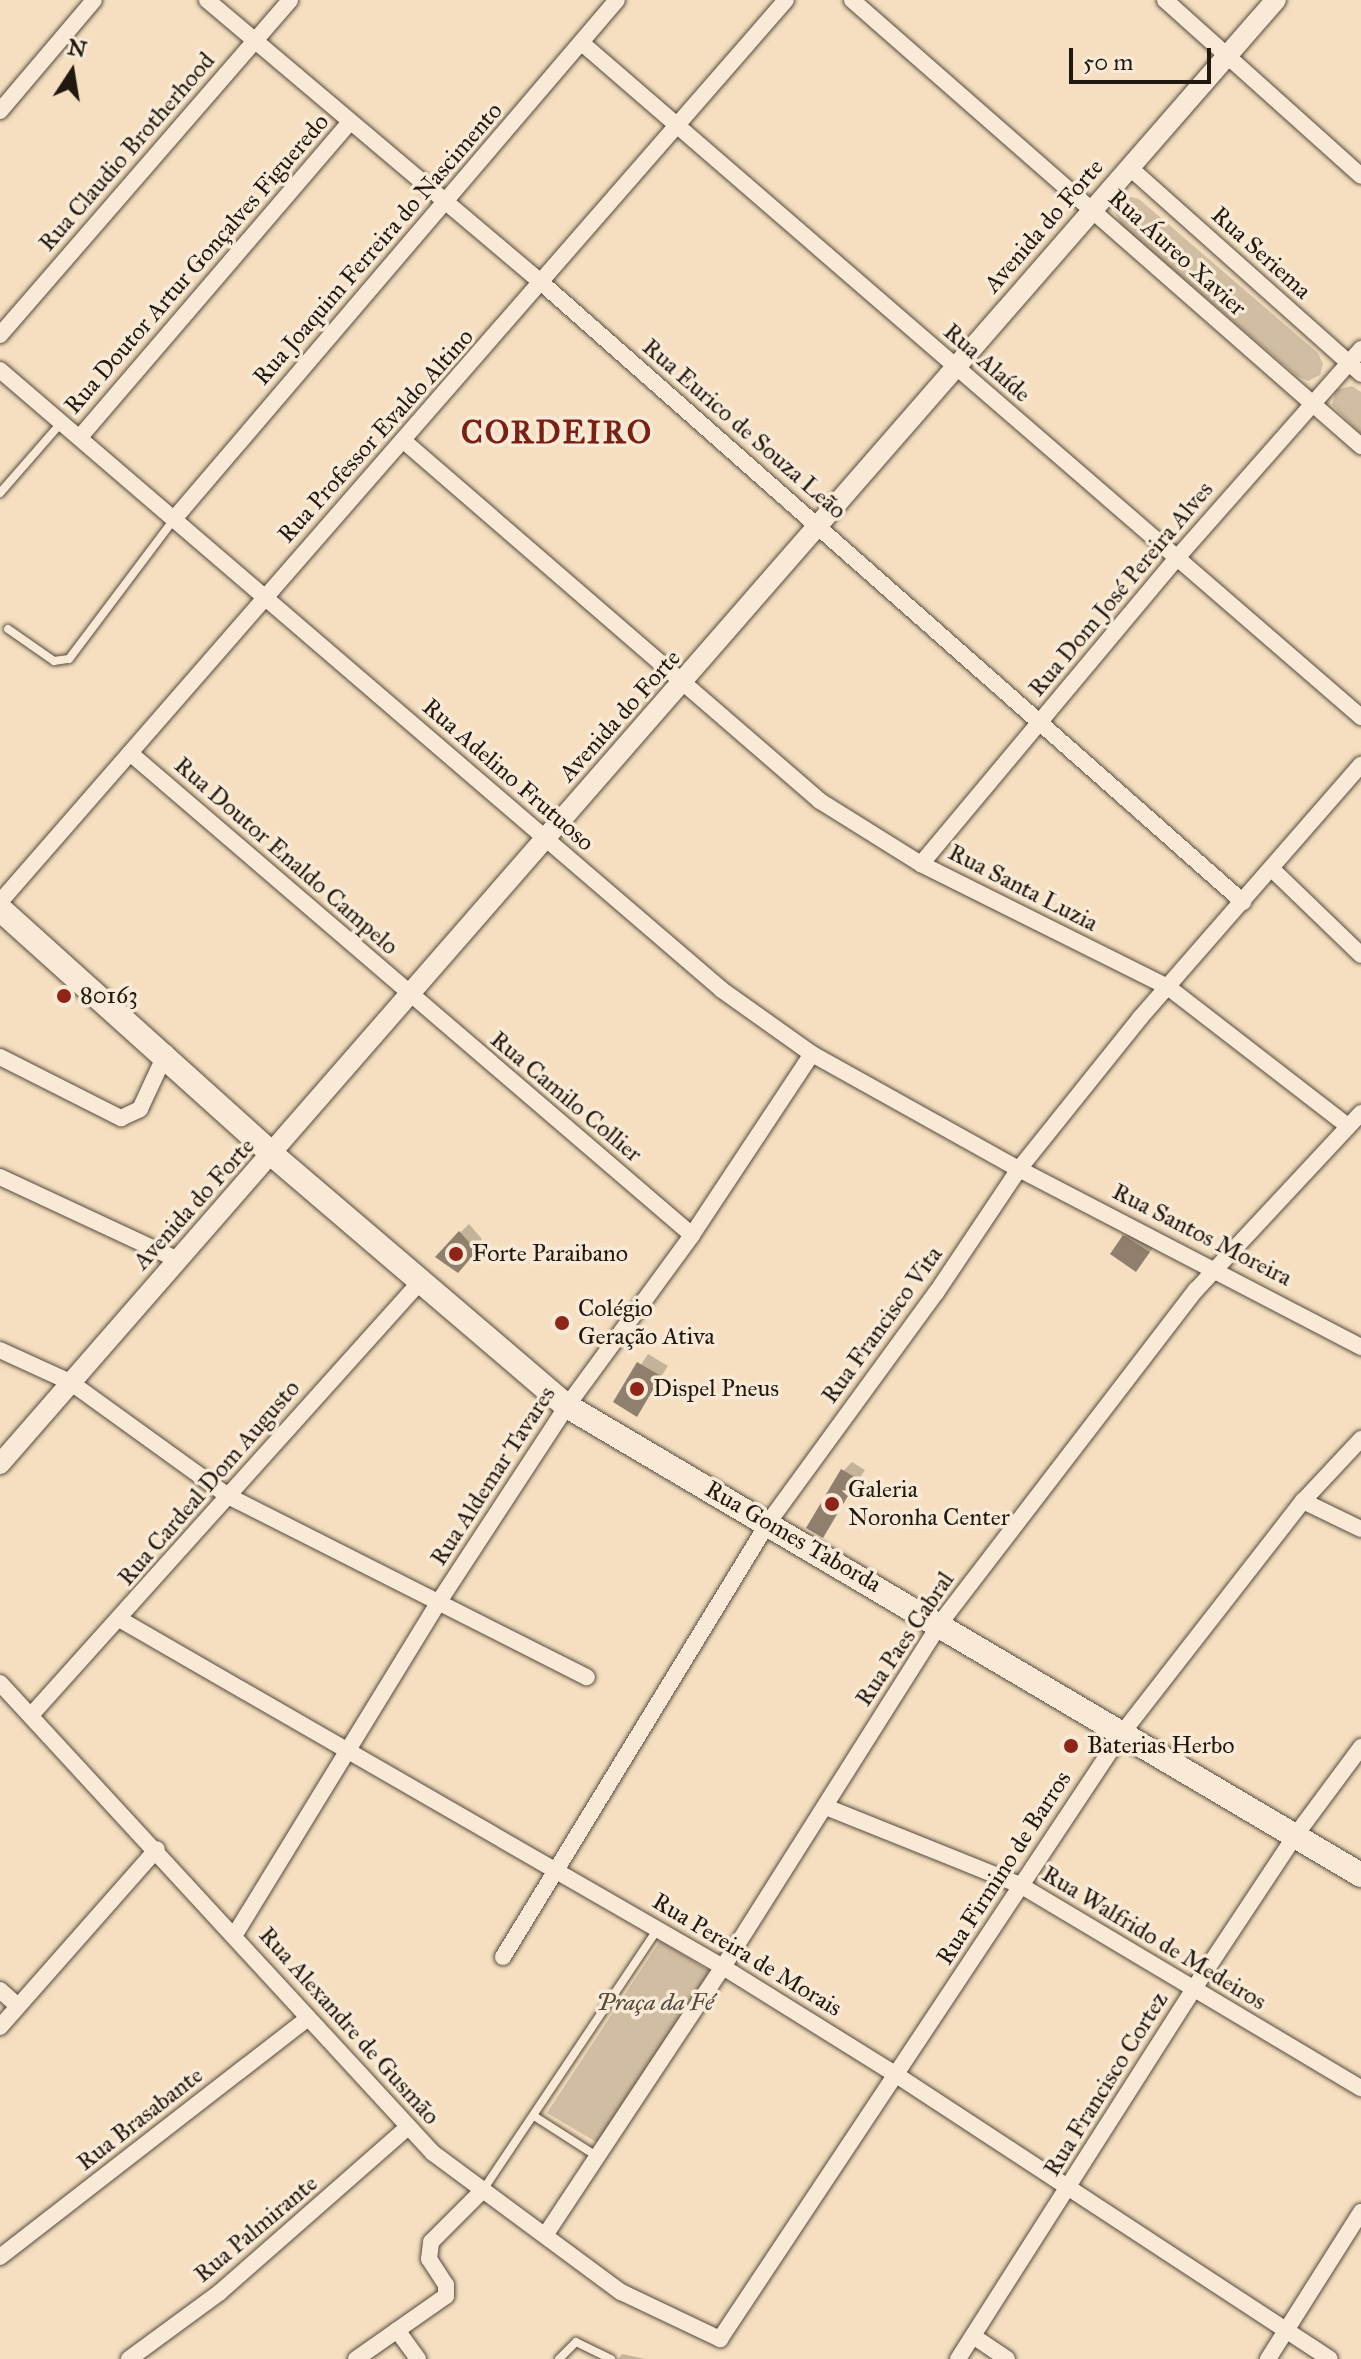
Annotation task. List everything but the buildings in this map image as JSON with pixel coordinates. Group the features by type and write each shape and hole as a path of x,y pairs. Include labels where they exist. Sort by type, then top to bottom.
{"main road":[{"name":"Rua Gomes Taborda","path":"0,909 166,1053 269,1151 567,1406 941,1622 1361,1875"}],"street":[{"path":"0,111 94,0"},
{"name":"Rua Eurico de Souza Leão","path":"207,0 543,284 1243,902"},
{"name":"Rua Claudio Brotherhood","path":"0,335 290,0"},
{"name":"Rua Joaquim Ferreira do Nascimento","path":"174,519 583,44 617,0"},
{"name":"Rua Professor Evaldo Altino","path":"0,902 264,597 543,284 786,0"},
{"name":"Rua Áureo Xavier","path":"852,0 1361,446"},
{"path":"1165,0 1361,176"},
{"name":"Avenida do Forte","path":"0,1464 269,1151 681,686 1276,0"},
{"name":"Rua Alaíde","path":"583,44 1361,717"},
{"name":"Rua Doutor Artur Gonçalves Figueredo","path":"80,437 350,122"},
{"name":"Rua Seriema","path":"1129,167 1355,368"},
{"name":"Rua Dom José Pereira Alves","path":"921,864 1176,559 1312,406 1355,368 1361,349"},
{"name":"Rua Adelino Frutuoso","path":"0,370 684,961 812,1054 1019,1169"},
{"name":"Rua Santa Luzia","path":"405,442 681,686 820,801 921,864 1168,987 1348,1126"},
{"name":"Rua Doutor Enaldo Campelo","path":"130,753 409,996"},
{"name":"Rua Francisco Vita","path":"503,1957 561,1870 768,1523 936,1293 1019,1169 1168,987 1273,870 1361,765"},
{"path":"1273,870 1361,955"},
{"name":"Rua Camilo Collier","path":"409,996 692,1235"},
{"path":"0,1057 121,1118 140,1109 166,1053"},
{"name":"Rua Aldemar Tavares","path":"234,1936 440,1600 567,1406 692,1235 812,1054"},
{"name":"Rua Paes Cabral","path":"546,2234 595,2155 723,1967 941,1622 1215,1267 1361,1113"},
{"name":"Rua Santos Moreira","path":"1019,1169 1215,1267 1361,1347"},
{"path":"0,1177 178,1260"},
{"name":"Rua Cardeal Dom Augusto","path":"33,1713 121,1620 420,1282"},
{"path":"0,1350 70,1382 228,1496 440,1600 587,1677"},
{"name":"Rua Firmino de Barros","path":"714,2339 729,2331 1123,1732 1303,1501 1361,1439"},
{"path":"1303,1501 1361,1529"},
{"name":"Rua Pereira de Morais","path":"121,1620 561,1870 723,1967 1070,2186 1330,2359"},
{"name":"Rua Alexandre de Gusmão","path":"0,1683 33,1713 407,2128 483,2190 621,2292 714,2339"},
{"name":"Rua Francisco Cortez","path":"958,2359 1193,1990 1295,1836 1361,1747"},
{"name":"Rua Walfrido de Medeiros","path":"826,1807 1020,1885 1361,2088"},
{"path":"0,2027 157,1849"},
{"path":"0,1990 18,2006"},
{"name":"Rua Brasabante","path":"0,2257 308,2018"},
{"name":"Rua Palmirante","path":"129,2359 219,2293 407,2128"},
{"path":"356,2359 446,2296 446,2285 429,2259 431,2242 483,2190"},
{"path":"1268,2359 1361,2212"},
{"path":"397,2330 418,2359"},
{"path":"973,2336 1007,2359"}],"lane":[{"path":"0,493 62,422"},
{"path":"8,629 54,661 69,659 174,519"},
{"path":"483,2190 658,1929"},
{"path":"534,2116 595,2155"},
{"path":"559,2359 576,2342 611,2359"}],"green space":[{"path":"1127,196 1139,199 1318,353 1323,364 1320,375 1308,381 1297,376 1121,225 1114,211"},
{"path":"1352,386 1361,392 1361,434 1332,405 1336,390"},
{"name":"Praça da Fé","path":"660,1941 711,1972 598,2143 547,2113"}],"place":[{"name":"80163","path":"64,996"},
{"name":"Forte Paraibano","path":"456,1254"},
{"name":"Colégio Geração Ativa","path":"562,1323"},
{"name":"Dispel Pneus","path":"637,1389"},
{"name":"Galeria Noronha Center","path":"832,1504"},
{"name":"Baterias Herbo","path":"1071,1746"}],"district":[{"name":"CORDEIRO","path":"557,433"}]}
